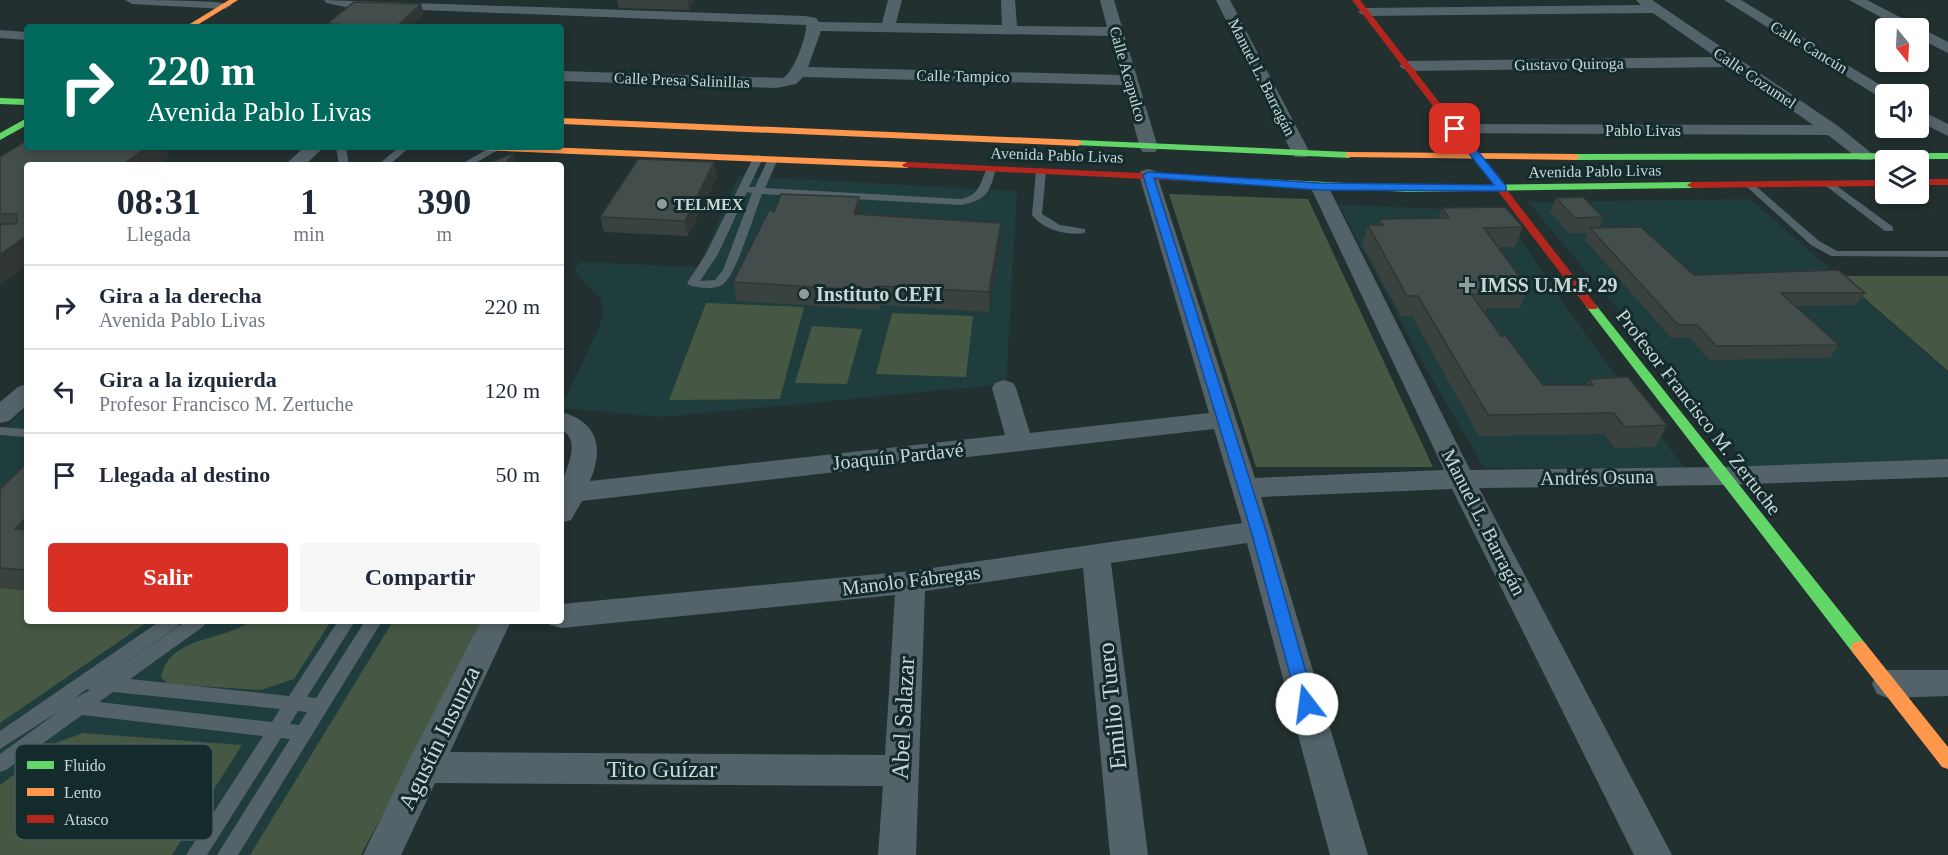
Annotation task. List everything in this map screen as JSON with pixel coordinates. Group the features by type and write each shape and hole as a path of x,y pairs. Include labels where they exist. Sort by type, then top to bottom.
{"main road":[{"path":"194,24 230,3"},
{"name":"Profesor Francisco M. Zertuche","path":"1360,6 1723,476 1948,761"},
{"path":"0,101 24,102"},
{"name":"Avenida Pablo Livas","path":"564,121 1148,161 1319,186 1502,188 1875,183"},
{"path":"4,132 24,122"},
{"path":"4,132 24,130"},
{"name":"Avenida Pablo Livas","path":"548,150 1041,171 1148,161 1301,153 1478,157 1948,156"},
{"path":"1929,183 1948,182"}],"street":[{"path":"132,0 230,3"},
{"path":"888,27 895,0"},
{"path":"1008,0 1010,29"},
{"name":"Calle Acapulco","path":"1107,0 1148,161 1223,420 1258,531 1349,855"},
{"name":"Manuel L. Barragán","path":"1223,0 1301,153"},
{"name":"Calle Cancún","path":"1731,0 1875,87"},
{"path":"1857,0 1892,18"},
{"path":"332,1 476,3 888,27 1116,32"},
{"path":"456,20 476,3"},
{"path":"1360,6 1649,5"},
{"name":"Calle Cozumel","path":"1649,5 1832,130 1866,156"},
{"path":"798,72 813,24"},
{"path":"0,34 24,36"},
{"path":"1929,38 1948,48"},
{"name":"Gustavo Quiroga","path":"1407,66 1731,62"},
{"name":"Calle Presa Salinillas","path":"564,76 779,83 794,79 798,72"},
{"name":"Calle Tampico","path":"798,72 1128,80"},
{"path":"1929,120 1948,131"},
{"name":"Pablo Livas","path":"1455,129 1832,130"},
{"path":"298,162 312,150"},
{"name":"Manuel L. Barragán","path":"1319,186 1461,479 1653,855"},
{"path":"1004,388 1020,442"},
{"path":"0,415 19,394"},
{"name":"Joaquín Pardavé","path":"567,502 1020,442 1223,420"},
{"path":"564,421 578,427 584,438 583,461 567,502"},
{"name":"Andrés Osuna","path":"1245,488 1461,479 1723,476 1948,468"},
{"name":"Manolo Fábregas","path":"564,616 911,582 1258,531"},
{"name":"Emilio Tuero","path":"1096,556 1128,855"},
{"name":"Abel Salazar","path":"897,855 911,582"},
{"name":"Agustín Insunza","path":"382,855 423,767 497,624"},
{"path":"1888,684 1948,683"},
{"name":"Tito Guízar","path":"423,767 900,771"}],"lane":[{"path":"387,162 401,150"},
{"path":"470,162 492,150"},
{"path":"758,158 712,254 693,283 708,285 719,282 725,275 773,159"},
{"path":"744,190 961,202 976,200 981,196 991,168"},
{"path":"1041,171 1037,215 1044,223 1055,228 1081,231"},
{"path":"1830,184 1889,229"},
{"path":"1751,185 1815,243 1835,254 1948,254"},
{"path":"0,431 24,433"},
{"path":"0,741 168,624"},
{"path":"27,744 194,624"},
{"path":"213,829 345,624"},
{"path":"226,855 372,624"},
{"path":"84,682 320,706"},
{"path":"52,704 303,733"},
{"path":"0,764 15,753"},
{"path":"196,855 206,840"}],"shaded area":[{"name":"Instituto CEFI","path":"739,176 1017,191 1006,384 662,417 564,408 564,402 599,328 603,312 601,299 574,271 580,262 698,267"},
{"path":"1750,199 1948,372 1948,464 1749,467 1528,202"},
{"path":"1339,205 1502,211 1568,310 1684,468 1484,468 1418,354"},
{"path":"24,411 24,624 484,624 361,855 0,855 0,432"}],"green space":[{"path":"1169,194 1308,199 1433,467 1256,467"},
{"path":"1839,276 1948,276 1948,371"},
{"path":"706,303 804,307 780,399 669,400"},
{"path":"892,313 973,316 966,377 876,374"},
{"path":"812,326 862,329 847,384 795,383"},
{"path":"0,588 24,590 24,624 145,624 0,723"},
{"path":"245,624 329,624 294,679 261,690 168,684 161,677 166,663 186,646"},
{"path":"391,624 484,624 361,855 250,855"},
{"path":"83,733 242,745 213,791 213,744 55,744"},
{"path":"15,774 15,840 182,840 172,855 0,855 0,785"}],"building":[{"path":"354,2 421,4 399,24 327,24"},
{"path":"24,142 24,150 143,150 126,162 24,162 24,237 0,255 0,224 17,222 16,214 0,214 0,157"},
{"path":"514,153 506,162 492,162"},
{"name":"TELMEX","path":"638,159 714,162 685,221 600,217"},
{"path":"781,194 859,197 854,214 1001,223 989,292 879,286 878,291 733,282 769,210 774,212"},
{"path":"1583,197 1603,217 1575,218 1556,198"},
{"path":"1505,207 1523,227 1484,228 1528,288 1488,288 1493,294 1471,294 1501,336 1506,336 1543,385 1593,385 1589,379 1628,377 1667,425 1625,427 1614,413 1488,415 1418,296 1407,296 1368,225 1383,225 1380,219 1449,218 1442,208"},
{"path":"1641,227 1694,275 1838,270 1865,293 1781,293 1839,345 1716,346 1697,325 1678,325 1590,228"},
{"path":"24,466 24,520 15,529 24,530 24,570 0,568 0,489"}],"traffic: fast":[{"path":"0,101 24,102"},
{"path":"0,137 24,123"},
{"path":"1078,143 1349,155"},
{"path":"1575,157 1948,156"},
{"path":"1203,179 1408,189 1692,185"},
{"path":"1592,307 1859,648"}],"traffic: slow":[{"path":"194,24 234,0"},
{"path":"564,121 1078,143"},
{"path":"550,150 907,165"},
{"path":"1349,155 1575,157"},
{"path":"1859,648 1948,761"}],"traffic: jam":[{"path":"1356,0 1592,307"},
{"path":"907,165 1203,179"},
{"path":"1929,182 1948,182"},
{"path":"1692,185 1875,183"}],"place":[{"name":"TELMEX","path":"662,204"},
{"name":"IMSS U.M.F. 29","path":"1467,285"},
{"name":"Instituto CEFI","path":"804,294"}],"route":[{"path":"1307,704 1258,531 1148,175 1319,186 1408,189 1502,188 1455,129"}]}
